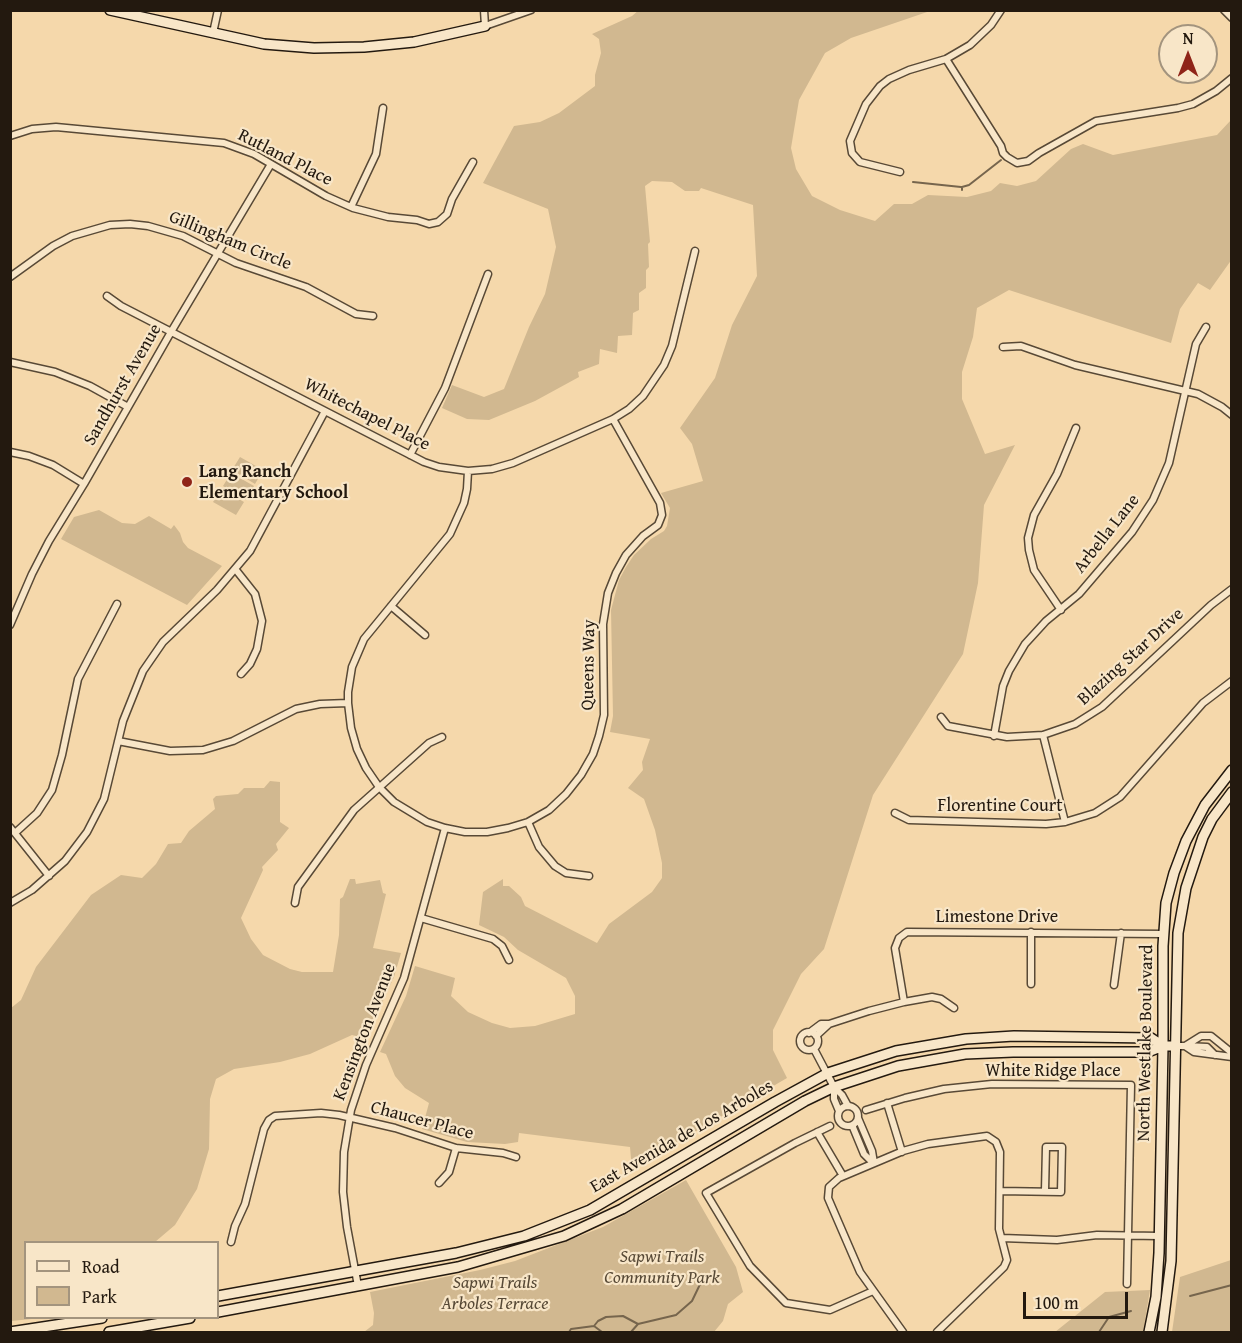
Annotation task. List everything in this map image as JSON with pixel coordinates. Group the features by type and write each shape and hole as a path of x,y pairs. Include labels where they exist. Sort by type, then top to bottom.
{"main road":[{"path":"110,10 264,44 314,48 364,47 414,42 485,26"},
{"name":"North Westlake Boulevard","path":"1149,1332 1156,1297 1159,1236 1163,934 1169,888 1186,840 1205,805 1232,770"},
{"name":"North Westlake Boulevard","path":"1162,1332 1171,1261 1180,1046 1177,944 1186,888 1203,837 1212,819 1232,792"},
{"name":"East Avenida de Los Arboles","path":"219,1296 486,1246 524,1236 590,1210 828,1073 896,1051 966,1039 1014,1036 1151,1038 1163,1046"},
{"name":"East Avenida de Los Arboles","path":"219,1312 458,1267 564,1236 622,1209 806,1101 834,1088 898,1066 965,1054 1148,1052 1163,1046 1180,1046"},
{"path":"10,1332 90,1319"},
{"path":"109,1332 179,1319"}],"street":[{"path":"213,33 218,10"},
{"path":"484,10 485,26 531,10"},
{"path":"900,172 875,164 865,164 856,159 850,148 850,141 860,115 872,94 889,80 909,70 946,59 964,49 981,36 1001,10"},
{"path":"1224,10 1232,18"},
{"path":"946,59 1001,146 1003,153 1017,163 1029,161 1096,121 1192,104 1216,91 1232,78"},
{"path":"351,207 376,154 383,108"},
{"name":"Rutland Place","path":"10,136 32,129 56,127 209,141 240,148 326,196 351,207 388,217 417,220 429,224 438,222 447,214 472,162"},
{"name":"Sandhurst Avenue","path":"10,626 40,556 271,164"},
{"name":"Gillingham Circle","path":"10,277 53,246 72,236 110,225 130,224 164,229 236,263 306,287 356,314 373,316"},
{"name":"Whitechapel Place","path":"107,296 121,306 410,455 439,467 468,471 513,464 613,419 643,396 664,365 672,346 695,251"},
{"path":"410,455 445,388 488,274"},
{"name":"Arbella Lane","path":"994,736 1002,692 1016,657 1034,633 1079,594 1132,532 1153,500 1169,463 1196,344 1206,327"},
{"path":"1003,346 1022,346 1075,365 1184,390 1210,400 1232,415"},
{"path":"10,362 55,372 90,386 128,407"},
{"path":"10,903 32,890 49,876 77,847 96,816 110,780 118,741 134,690 154,654 177,627 236,570 263,530 325,411"},
{"name":"Queens Way","path":"468,471 464,503 450,534 371,629 358,652 352,667 348,703 351,728 357,749 379,787 394,802 409,813 445,828 465,832 487,832 528,822 549,810 566,794 582,775 592,754 604,715 603,624 608,593 615,573 626,555 643,536 658,525 662,515 660,503 613,419"},
{"path":"1061,610 1034,570 1028,538 1034,515 1057,474 1076,428"},
{"path":"10,452 53,465 84,484"},
{"path":"236,570 255,594 262,621 257,648 250,664 241,674"},
{"name":"Blazing Star Drive","path":"941,717 948,726 994,736 1043,735 1075,724 1102,707 1211,605 1232,589"},
{"path":"49,876 13,830 37,813 52,790 78,679 117,604"},
{"path":"391,606 425,635"},
{"name":"Florentine Court","path":"895,813 909,820 1046,824 1065,822 1095,813 1120,797 1203,703 1232,681"},
{"path":"118,741 170,751 203,750 233,741 296,709 320,704 348,703"},
{"path":"1043,735 1065,822"},
{"path":"295,903 298,887 354,810 429,742 442,737"},
{"path":"528,822 539,847 555,866 566,873 589,876"},
{"name":"Kensington Avenue","path":"358,1286 343,1192 344,1152 349,1118 366,1065 404,978 445,828"},
{"path":"421,918 493,939 502,946 508,960"},
{"name":"Limestone Drive","path":"904,1002 895,948 898,938 913,931 1163,934"},
{"path":"1031,984 1032,932"},
{"path":"1114,985 1121,933"},
{"path":"809,1032 816,1036 818,1044 814,1049 806,1050 801,1046 801,1037 821,1024 829,1024 904,1002 932,998 941,999 954,1008"},
{"path":"816,1036 829,1024"},
{"name":"East Avenida de Los Arboles","path":"1180,1046 1201,1036 1210,1036 1232,1055"},
{"path":"1215,1055 1217,1042"},
{"name":"East Avenida de Los Arboles","path":"1180,1046 1194,1052 1232,1055"},
{"path":"814,1049 834,1088 834,1099 839,1111 837,1117 840,1123 846,1126 852,1125 858,1118"},
{"name":"White Ridge Place","path":"866,1110 944,1089 992,1084 1131,1085 1127,1284"},
{"path":"834,1088 842,1095 848,1106 856,1110 872,1151 874,1163"},
{"path":"887,1103 902,1152"},
{"path":"839,1111 848,1106"},
{"name":"Chaucer Place","path":"231,1242 245,1204 264,1129 269,1120 283,1114 330,1114 395,1128 456,1148 516,1156"},
{"path":"852,1125 864,1154 874,1163"},
{"path":"830,1126 706,1193 751,1268 786,1303 830,1310 873,1291"},
{"path":"817,1132 843,1176"},
{"path":"903,1332 860,1272 828,1198 829,1187 843,1176 928,1144 982,1136 992,1138 1000,1152 999,1229 1007,1260 1004,1267 937,1332"},
{"path":"1000,1191 1061,1192 1062,1148 1046,1147 1045,1191"},
{"path":"439,1183 449,1172 456,1148"},
{"path":"1002,1238 1058,1240 1097,1235 1159,1236"}],"green space":[{"path":"639,10 930,11 851,38 825,53 799,100 791,148 796,169 812,196 840,210 875,221 894,204 912,204 928,195 967,197 991,191 1000,183 1017,186 1036,181 1071,149 1083,144 1113,155 1217,135 1231,120 1232,259 1210,290 1198,283 1180,309 1171,343 1009,290 977,308 973,337 962,372 962,399 985,454 1015,445 984,505 978,583 963,654 873,795 824,949 801,974 773,1030 773,1050 787,1078 632,1170 630,1147 519,1133 518,1142 505,1144 467,1142 422,1129 429,1103 405,1088 395,1076 386,1054 380,1052 406,996 415,966 455,978 451,996 468,1012 492,1023 510,1028 535,1026 575,1014 575,996 566,978 518,950 504,937 479,925 483,892 503,879 503,886 509,886 521,897 525,906 597,943 609,924 652,892 662,878 662,863 655,830 644,799 628,788 643,770 642,762 650,739 610,732 613,716 611,610 619,580 634,555 667,526 670,508 661,493 703,481 692,444 680,428 715,378 732,325 757,276 753,205 701,188 699,191 685,191 672,182 652,181 645,186 650,242 648,244 649,267 646,270 646,288 639,293 639,310 633,313 632,335 618,336 617,353 600,349 599,364 578,372 579,377 535,401 489,420 467,419 442,408 452,385 484,397 504,389 545,294 556,247 548,209 483,183 514,126 540,122 559,113 595,86 595,75 601,53 599,39 592,34 632,16"},
{"path":"240,457 263,470 255,484 232,470"},
{"path":"231,473 254,486 246,500 223,486"},
{"path":"221,489 244,502 236,515 213,502"},
{"path":"99,510 122,523 135,524 149,516 171,529 174,525 188,548 222,566 187,605 61,539 74,517"},
{"path":"270,781 280,782 280,822 289,828 276,844 278,850 262,867 263,870 241,918 251,939 263,955 290,969 302,972 333,972 339,935 340,899 350,879 355,879 356,884 380,880 383,893 386,894 373,948 401,953 394,977 382,1003 365,1038 352,1035 310,1054 280,1062 234,1069 216,1079 210,1099 209,1149 197,1189 175,1225 156,1241 24,1241 24,1319 32,1319 11,1321 11,1008 21,1000 36,967 91,895 121,875 142,878 156,864 168,844 181,843 189,831 215,809 213,799 216,796 238,794 244,788 264,788"},
{"name":"Sapwi Trails Community Park","path":"686,1180 736,1267 743,1292 728,1304 723,1321 714,1332 364,1332 373,1325 374,1313 370,1292 515,1261 603,1227"},
{"path":"1231,1260 1231,1332 1172,1332 1180,1277"},
{"path":"1150,1290 1143,1332 1055,1332 1105,1292"}],"waterway":[{"path":"962,190 962,187 969,185 1001,160"},
{"path":"913,182 961,187"},
{"path":"594,1326 606,1317 623,1316 638,1324 676,1315 692,1301 704,1276"},
{"path":"1190,1296 1232,1285"},
{"path":"1099,1332 1109,1317 1131,1311"},
{"path":"631,1332 638,1324"},
{"path":"569,1332 571,1329 594,1326 602,1332"}],"place":[{"name":"Lang Ranch Elementary School","path":"187,482"}],"park label":[{"name":"Sapwi Trails Arboles Terrace","path":"495,1293"}]}
